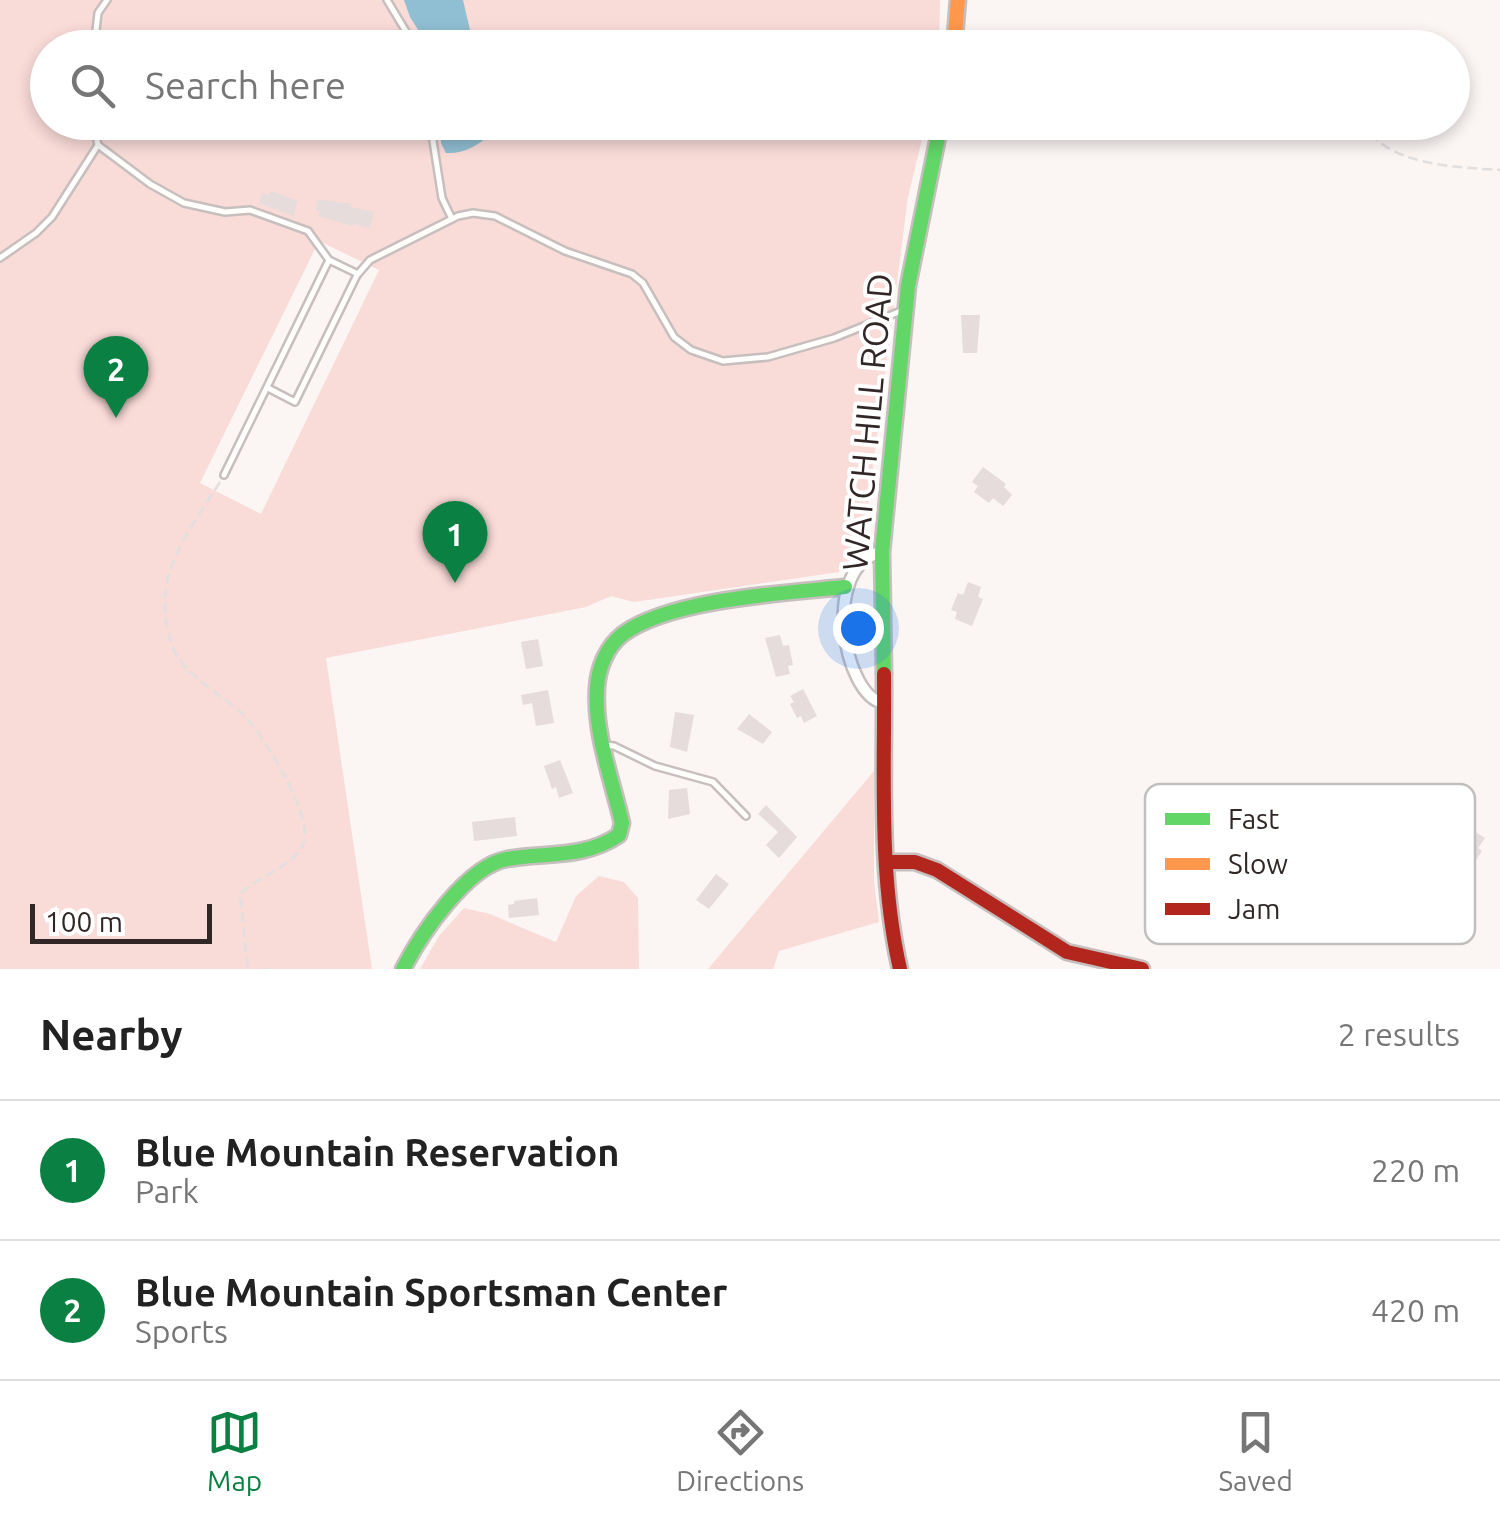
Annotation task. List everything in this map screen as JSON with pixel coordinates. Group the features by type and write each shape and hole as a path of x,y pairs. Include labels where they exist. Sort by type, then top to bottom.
{"street":[{"path":"956,30 958,0"},
{"name":"WATCH HILL ROAD","path":"900,969 890,926 886,862 882,552 905,311 938,140"},
{"path":"882,552 860,561 846,587 844,624 854,667 868,696 883,702"},
{"path":"404,969 415,946 486,866 506,859 594,850 619,836 622,822 597,688 604,658 625,632 648,619 686,609 846,587"},
{"path":"886,862 915,862 937,870 1067,952 1142,969"}],"lane":[{"path":"96,30 98,13 107,0"},
{"path":"387,0 405,30"},
{"path":"97,140 98,145 176,200 225,212 250,210 308,231 330,260 358,274"},
{"path":"433,140 442,198 452,219"},
{"path":"0,258 52,217 98,145"},
{"path":"268,388 296,402 358,274 370,260 452,219 473,214 495,216 564,251 632,274 643,284 674,337 691,350 723,360 768,357 905,311"},
{"path":"224,475 330,260"},
{"path":"605,745 656,766 713,782 746,816"}],"path":[{"path":"1378,140 1386,149 1400,154 1500,170"},
{"path":"224,475 173,561 165,607 174,651 212,692 242,714 268,745 304,815 308,836 301,849 240,894 248,969"}],"shaded area":[{"path":"0,0 940,0 939,30 30,30 30,140 922,140 908,197 863,544 839,572 634,602 611,596 586,607 326,658 372,969 0,969","holes":["319,241 379,270 261,514 200,483"]},
{"path":"874,771 874,883 879,922 779,951 773,969 708,969"},
{"path":"599,876 624,882 638,898 639,969 420,969 439,936 464,908 490,914 556,942 576,896"}],"water":[{"path":"404,0 463,0 470,30 418,30"},
{"path":"441,140 483,140 469,149 446,153"}],"building":[{"path":"271,191 298,201 293,216 259,203 263,193 269,195"},
{"path":"318,199 374,212 370,228 319,216"},
{"path":"961,315 980,315 977,353 963,353"},
{"path":"983,467 1006,484 1004,487 1012,495 1003,506 993,498 989,503 974,492 978,486 972,482"},
{"path":"968,582 981,587 978,597 983,599 972,626 955,619 957,612 951,610"},
{"path":"780,635 783,646 789,645 793,665 788,666 790,674 776,677 765,638"},
{"path":"538,639 543,666 526,669 521,642"},
{"path":"803,689 817,716 804,723 790,704 794,702 790,696"},
{"path":"548,690 554,723 536,726 532,703 523,705 521,695"},
{"path":"675,712 694,715 687,752 670,747"},
{"path":"749,714 772,732 763,744 737,729"},
{"path":"560,760 573,793 559,798 544,766"},
{"path":"687,788 690,814 668,819 669,790"},
{"path":"766,805 797,837 779,858 766,845 778,832 758,814"},
{"path":"515,817 517,836 474,841 472,822"},
{"path":"1475,832 1485,838 1478,848 1482,851 1475,861"},
{"path":"716,874 729,884 709,909 696,900"},
{"path":"537,898 539,915 509,918 508,905"}],"traffic: fast":[{"path":"884,674 882,552 908,286 937,140"},
{"path":"403,969 447,904 476,874 492,864 592,848 619,835 622,823 601,739 597,688 604,659 623,634 644,622 698,605 845,587"}],"traffic: slow":[{"path":"956,30 958,0"}],"traffic: jam":[{"path":"884,674 888,896 900,969"},
{"path":"886,862 915,862 937,870 1067,952 1142,969"}],"place":[{"name":"Blue Mountain Sportsman Center","path":"116,418"},
{"name":"Blue Mountain Reservation","path":"455,583"}]}
